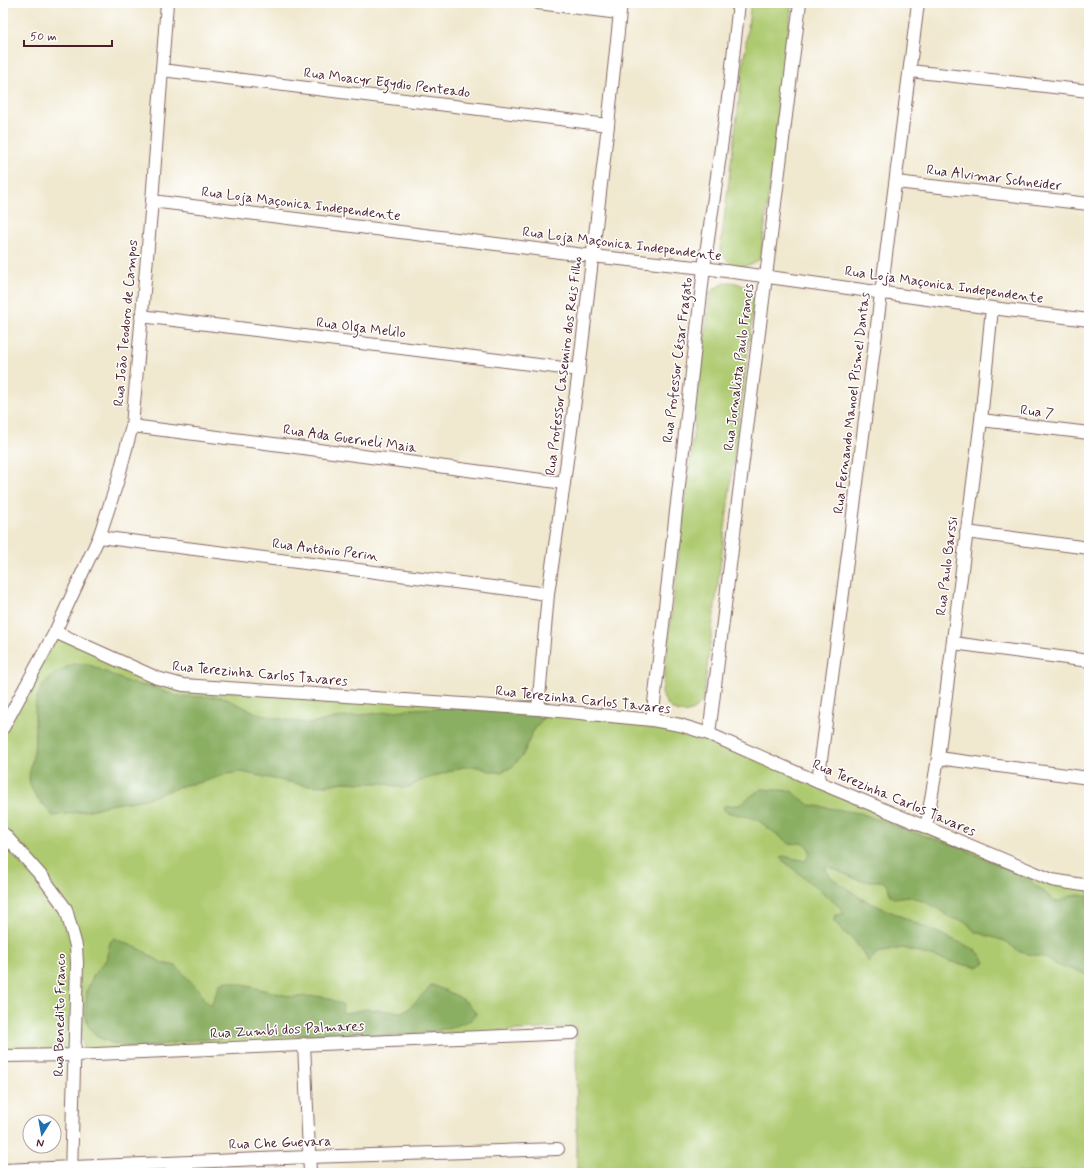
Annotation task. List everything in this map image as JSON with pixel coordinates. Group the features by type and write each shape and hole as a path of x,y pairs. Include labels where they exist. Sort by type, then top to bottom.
{"street":[{"name":"Rua João Teodoro de Campos","path":"55,632 99,537 117,482 132,426 152,201 167,3"},
{"path":"538,3 620,8"},
{"name":"Rua Professor César Fragato","path":"652,720 704,268 730,84 739,3"},
{"name":"Rua Jornalista Paulo Francis","path":"709,734 800,3"},
{"name":"Rua Fernando Manoel Pismel Dantas","path":"818,782 918,3"},
{"name":"Rua Professor Casemiro dos Reis Filho","path":"538,709 548,594 579,370 608,126 620,8"},
{"name":"Rua Moacyr Egydio Penteado","path":"162,70 608,126"},
{"path":"910,71 1089,91"},
{"name":"Rua Alvimar Schneider","path":"896,182 1089,204"},
{"name":"Rua Loja Maçonica Independente","path":"152,201 592,256 704,268 1089,320"},
{"name":"Rua Paulo Barssi","path":"926,828 938,758 953,643 981,420 992,308"},
{"name":"Rua Olga Melilo","path":"141,316 579,370"},
{"name":"Rua 7","path":"981,420 1089,433"},
{"name":"Rua Ada Guerneli Maia","path":"132,426 564,483"},
{"path":"966,532 1089,548"},
{"name":"Rua Antônio Perin","path":"99,537 548,594"},
{"path":"3,728 55,632"},
{"name":"Rua Terezinha Carlos Tavares","path":"55,632 157,678 183,685 538,709 652,720 680,725 709,734 926,828 1052,880 1089,886"},
{"path":"953,643 1089,661"},
{"path":"938,758 1089,778"},
{"name":"Rua Benedito Franco","path":"3,833 44,879 66,909 76,946 77,963 70,1170"},
{"name":"Rua Zumbí dos Palmares","path":"3,1056 74,1055 573,1033"},
{"path":"304,1044 310,1173"},
{"name":"Rua Che Guevara","path":"3,1170 70,1170 309,1157 558,1149"}],"green space":[{"path":"751,3 792,3 761,258 750,265 739,266 729,262 720,252"},
{"path":"728,282 737,283 747,289 754,301 703,700 692,710 680,712 669,706 662,693 710,293 715,288"},
{"path":"55,632 157,678 680,725 1052,880 1089,886 1089,1173 577,1173 576,1027 84,1053 76,1004 74,1055 3,1056 3,846 64,906 4,834 3,828 3,728"},
{"path":"73,664 88,664 130,683 156,688 176,696 222,697 261,715 309,724 336,718 412,709 531,701 543,702 547,707 544,717 532,733 523,755 512,767 501,772 493,772 478,767 463,767 420,781 410,787 403,788 382,783 343,782 324,786 303,785 241,772 185,785 146,799 53,816 34,793 29,781 34,751 35,710 40,690 47,681 57,672"},
{"path":"761,789 791,791 810,805 860,813 911,832 964,848 980,857 1023,875 1055,901 1059,902 1074,895 1089,897 1089,977 1081,972 1059,966 1043,957 1020,952 1005,941 975,932 966,922 951,918 932,905 909,896 894,898 890,895 888,886 882,881 861,881 827,866 826,870 832,878 862,899 972,948 980,954 985,962 978,967 959,964 903,948 877,953 869,962 854,940 834,921 835,915 844,914 840,907 780,858 783,856 806,861 810,852 808,847 801,843 790,844 756,819 727,812 723,809 724,806 739,805"},
{"path":"114,938 142,950 162,963 176,966 199,990 204,1000 211,1006 220,984 227,981 292,997 316,996 328,998 343,1005 342,1012 346,1013 367,1009 401,1012 408,1009 432,985 463,1000 469,1004 476,1014 471,1020 451,1028 406,1035 290,1035 192,1040 131,1049 130,1047 112,1043 98,1037 89,1027 85,1016 87,990 94,974 106,960 110,942"}]}
